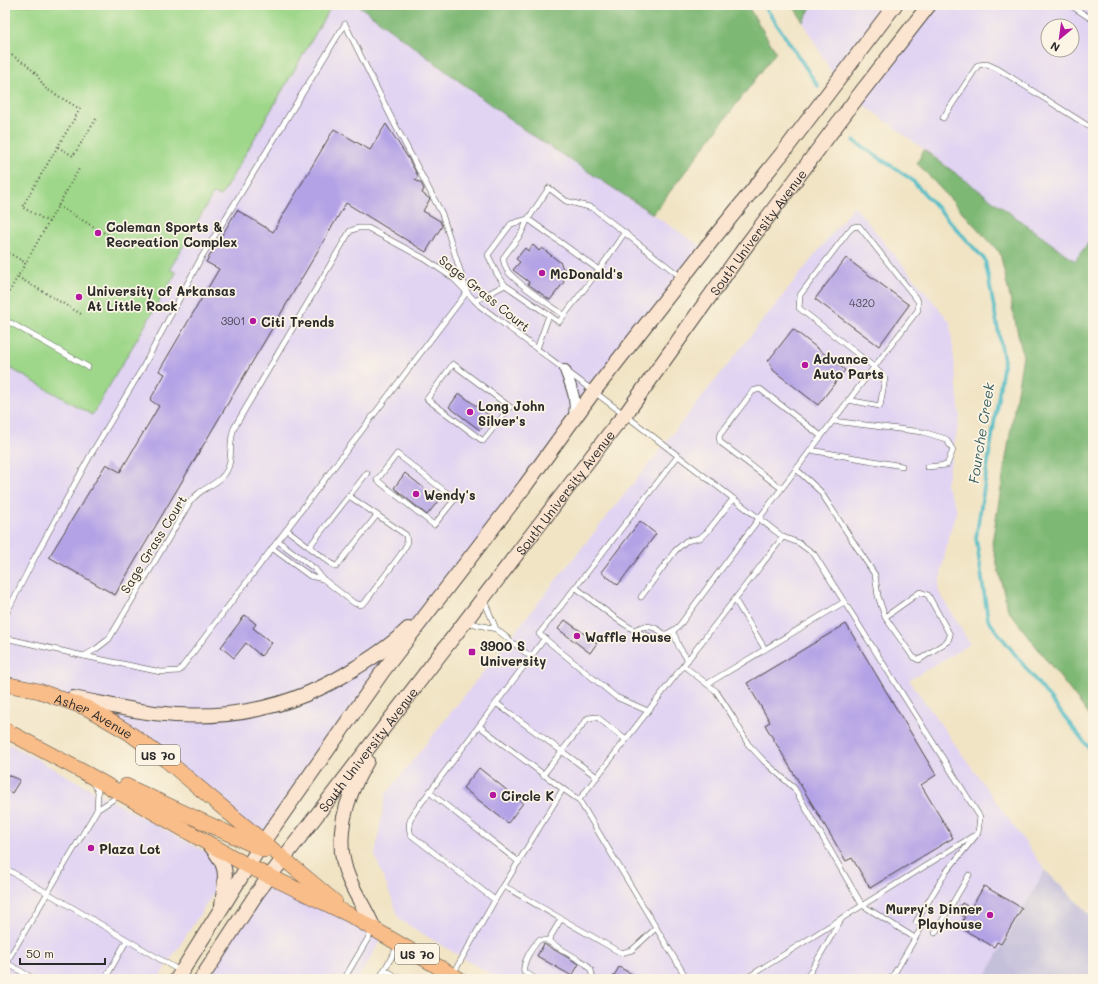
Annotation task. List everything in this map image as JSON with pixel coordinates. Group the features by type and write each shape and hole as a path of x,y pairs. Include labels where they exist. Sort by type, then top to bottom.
{"main road":[{"name":"South University Avenue","path":"179,975 261,845 383,671 525,486 594,391 682,277 785,150 895,5"},
{"name":"South University Avenue","path":"200,979 243,914 270,877 615,426 625,415 799,174 929,5"},
{"path":"39,691 122,708 176,715 216,715 257,710 297,699 338,680 388,646 405,632 446,590"},
{"name":"Asher Avenue","path":"5,684 39,691 87,708 128,732 166,760 261,845"},
{"path":"374,929 348,877 343,862 341,839 343,819 360,772 387,725"},
{"name":"US 70","path":"5,730 121,793 248,866 350,915 456,977"},
{"path":"87,774 126,786 261,845 284,859"},
{"path":"209,844 218,853 226,871 221,910"},
{"name":"US 70","path":"284,859 350,915"}],"street":[{"path":"565,370 576,404 574,418"}],"lane":[{"path":"1070,5 1093,20"},
{"path":"5,616 90,456 142,369 200,258 345,24 392,119 442,214 467,292 180,671 161,672 5,638"},
{"path":"943,118 978,65 987,64 998,69 1093,129"},
{"path":"564,316 509,273 504,265 503,258 521,234 528,219 549,188 566,201 593,208 682,277"},
{"path":"528,219 511,224 488,255 497,274 506,285 559,322 599,270 625,232"},
{"path":"528,219 599,270"},
{"path":"575,587 627,626 642,634 657,637 673,632 679,626 758,518 848,400 874,367 918,310 918,301 858,226 854,227 848,232 800,295 799,308 874,367 885,378 880,406 848,400"},
{"name":"Sage Grass Court","path":"84,656 109,639 190,502 198,493 216,482 224,474 229,466 230,437 234,428 350,231 358,228 368,228 425,259 453,278 475,301 706,477 782,537 799,543 814,554 980,817 978,833"},
{"path":"475,301 506,285"},
{"path":"537,349 549,315"},
{"path":"5,322 11,323 88,368"},
{"path":"453,364 510,407 483,441 427,399 453,364"},
{"path":"781,488 720,442 719,436 753,390 760,389 821,436"},
{"path":"833,421 923,432 946,439 953,450 947,465 926,467"},
{"path":"810,450 902,466"},
{"path":"397,454 455,499 434,525 377,480 397,454"},
{"path":"648,711 616,697 539,634 678,456"},
{"path":"796,468 820,492 875,575 878,596 885,617 912,657 919,660 948,641 950,635 928,595 920,592 885,617"},
{"path":"309,547 367,473"},
{"path":"278,541 315,569 323,579 354,603 361,605 366,601 407,544 406,536 349,496"},
{"path":"641,597 675,551 686,541 700,538 707,532 733,499"},
{"path":"287,530 336,567 377,515"},
{"path":"579,800 684,666 782,537"},
{"path":"272,548 310,576 323,579"},
{"path":"483,598 496,629"},
{"path":"734,600 765,649"},
{"path":"706,684 844,602"},
{"path":"465,622 496,629 531,657"},
{"path":"635,630 643,626 658,629 664,634"},
{"path":"673,632 679,647 688,660"},
{"path":"495,900 411,835 408,828 409,821 429,792 545,638"},
{"path":"684,666 716,691 748,744 765,762 794,788 862,905 915,938"},
{"path":"496,703 597,777"},
{"path":"543,775 588,718 597,717 626,740"},
{"path":"479,726 543,775 579,800 687,979"},
{"path":"87,774 98,792 97,810"},
{"path":"456,977 495,900 563,789"},
{"path":"429,792 519,862"},
{"path":"34,979 6,962 97,810 121,793"},
{"path":"745,979 978,833"},
{"path":"891,979 923,925 916,922 946,872 978,833"},
{"path":"5,868 127,940 179,975"},
{"path":"936,932 969,875"},
{"path":"504,886 621,953 632,950 656,928"},
{"path":"806,979 843,917"},
{"path":"548,941 561,919"},
{"path":"344,979 374,929"},
{"path":"104,979 127,940"},
{"path":"536,979 524,972 523,968 535,944 539,940 548,941 586,964 591,970 593,979"},
{"path":"379,979 400,944"},
{"path":"385,970 401,979"}],"path":[{"path":"5,51 26,64 37,75 45,88 80,109 22,207 49,222"},
{"path":"58,147 73,156 96,119"},
{"path":"5,298 79,169"},
{"path":"58,206 122,243"},
{"path":"5,251 26,263"},
{"path":"18,277 81,314"}],"shaded area":[{"path":"5,5 358,5 523,129 705,249 263,842 106,719 5,686"},
{"path":"812,5 895,5 837,82 803,22"},
{"path":"929,5 1093,5 1093,236 1075,261 856,99"},
{"path":"854,206 950,322 960,416 946,485 957,509 948,539 938,590 970,644 909,680 1045,870 984,979 498,979 400,920 375,855 386,794"},
{"name":"Plaza Lot","path":"5,742 231,866 158,979 5,979"},
{"path":"1045,870 1093,918 1093,979 984,979"},
{"path":"270,877 384,935 358,979 201,979"}],"green space":[{"name":"Coleman Sports & Recreation Complex","path":"5,5 332,5 221,196 213,194 170,269 176,273 92,415 5,365"},
{"path":"358,5 747,5 776,52 653,214 523,129"},
{"path":"793,5 812,5 803,22"},
{"path":"924,150 1075,261 1093,236 1093,720 1008,610 992,543 1023,356 1000,253 917,163"}],"building":[{"path":"386,124 418,176 415,180 421,183 424,189 422,193 430,199 423,211 440,221 442,226 426,252 346,203 115,595 49,557 106,464 120,472 159,406 150,400 165,374 159,371 219,269 206,262 237,210 273,232 334,129 370,150"},
{"name":"McDonald's","path":"533,245 539,251 542,248 561,263 562,267 568,272 563,277 564,282 550,300 528,284 529,282 513,270 520,262 516,259 525,248 528,251"},
{"path":"846,258 909,305 879,346 815,299"},
{"name":"Advance Auto Parts","path":"793,329 845,370 818,405 774,371 768,361"},
{"name":"Long John Silver's","path":"459,393 491,417 480,430 449,407"},
{"name":"Wendy's","path":"405,473 439,500 427,515 394,488"},
{"path":"640,521 656,534 618,585 601,572"},
{"path":"245,615 256,624 253,628 272,643 261,656 246,643 234,658 221,647"},
{"name":"Waffle House","path":"565,620 597,643 590,653 558,629"},
{"path":"846,624 936,775 921,785 953,838 870,888 852,858 846,861 765,725 770,722 747,683"},
{"name":"Circle K","path":"479,768 523,803 508,823 463,788"},
{"path":"5,774 20,780 12,793 5,789"},
{"name":"Murry's Dinner Playhouse","path":"984,886 1022,908 1001,944 997,942 994,947 959,927 965,917 957,912 962,903 971,908"},
{"path":"544,944 579,964 572,976 537,956"},
{"path":"619,967 641,979 612,979"}],"waterway":[{"path":"764,5 818,86"},
{"name":"Fourche Creek","path":"854,141 911,179 985,260 1004,361 976,538 988,620 1093,753"}],"place":[{"name":"Coleman Sports & Recreation Complex","path":"98,233"},
{"name":"McDonald's","path":"542,273"},
{"name":"University of Arkansas At Little Rock","path":"79,297"},
{"name":"Citi Trends","path":"253,321"},
{"name":"Advance Auto Parts","path":"805,365"},
{"name":"Long John Silver's","path":"470,412"},
{"name":"Wendy's","path":"416,494"},
{"name":"Waffle House","path":"577,636"},
{"name":"3900 S University","path":"472,652"},
{"name":"Circle K","path":"493,795"},
{"name":"Plaza Lot","path":"91,848"},
{"name":"Murry's Dinner Playhouse","path":"990,915"}]}
